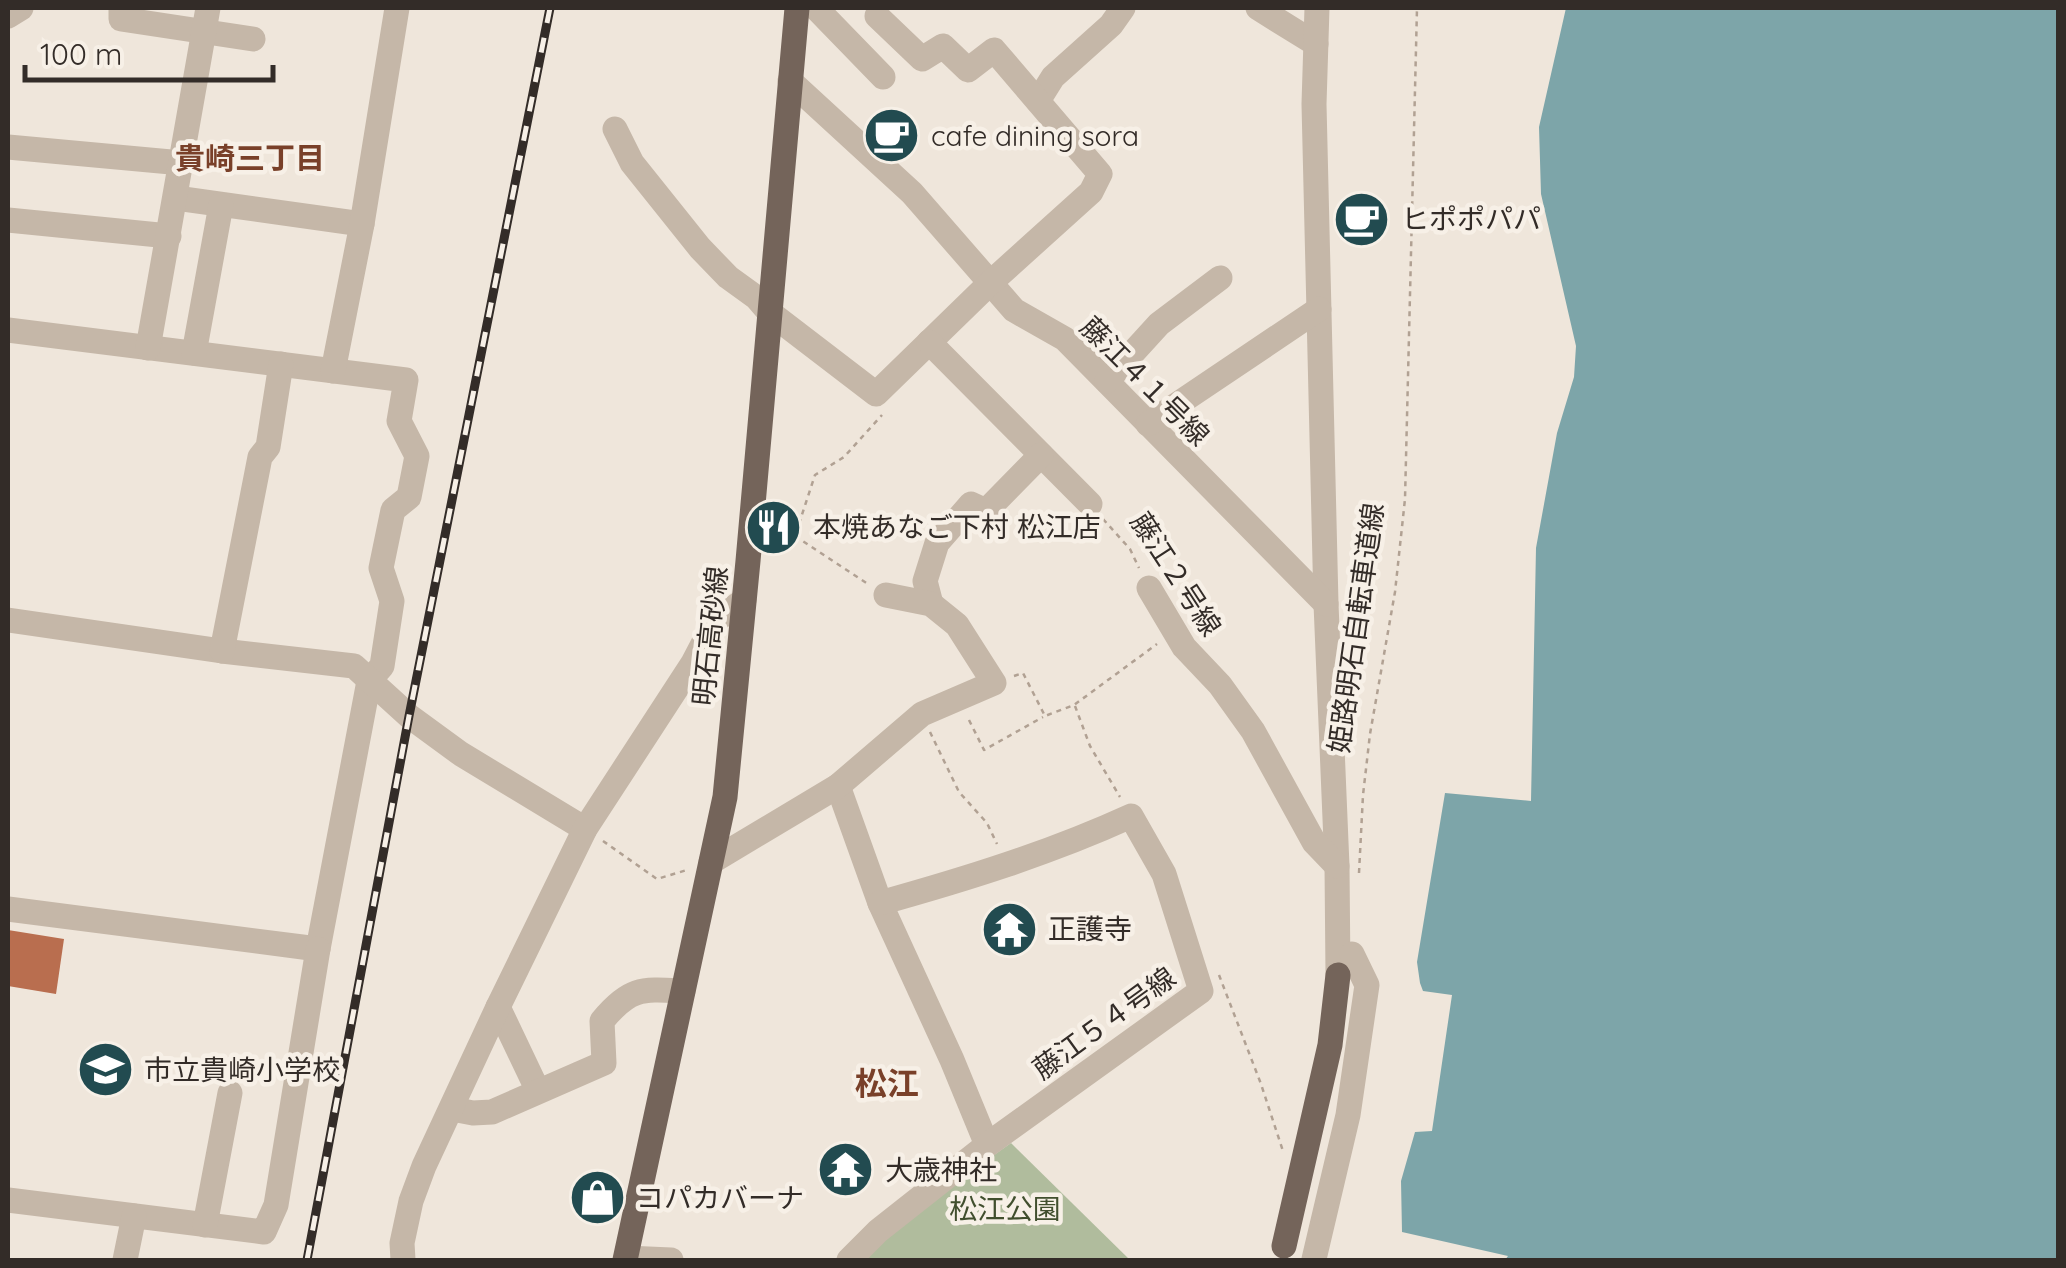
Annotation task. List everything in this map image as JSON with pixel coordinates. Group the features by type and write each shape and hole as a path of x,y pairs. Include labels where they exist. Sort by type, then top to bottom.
{"main road":[{"name":"明石高砂線","path":"625,1259 724,797 797,8"},
{"path":"1281,1253 1345,965"}],"street":[{"path":"8,16 9,8"},
{"path":"8,16 21,8"},
{"path":"121,8 121,19 206,20 253,39"},
{"path":"334,371 396,8"},
{"path":"816,8 882,77"},
{"path":"1038,102 1053,77 1111,25 1123,8"},
{"path":"1258,8 1316,44"},
{"path":"1314,1258 1348,1116 1367,984 1345,965 1337,866 1326,604 1314,104 1317,8"},
{"path":"616,129 632,163 728,277 876,394 1091,192 1100,174 994,50 968,70 943,46 922,59 881,12 850,43"},
{"path":"148,348 206,20"},
{"name":"藤江４１号線","path":"790,81 912,193 1014,310 1065,339 1326,604"},
{"path":"8,147 182,163"},
{"path":"176,198 362,224"},
{"path":"194,354 221,205"},
{"path":"8,220 169,236"},
{"path":"1107,381 1160,324 1220,278"},
{"path":"1148,424 1319,309"},
{"path":"8,330 406,380 399,420 417,456 410,498 393,510 381,568 392,601 382,666 369,681 318,949 276,1206 264,1232 8,1200"},
{"name":"藤江２号線","path":"929,342 1090,504"},
{"path":"222,651 260,457 268,447 281,364"},
{"path":"930,604 925,581 937,542 971,504 986,511 1041,455"},
{"name":"藤江２号線","path":"1149,588 1184,647 1220,685 1253,731 1314,842 1337,866"},
{"path":"711,862 838,786 922,714 994,682 957,626 930,604 886,596"},
{"path":"403,1260 402,1243 411,1201 498,1007 586,829 693,663 715,621 744,600"},
{"path":"8,620 354,666 409,716 461,754 586,829"},
{"path":"838,786 880,902 987,1145 878,1231 849,1260"},
{"path":"880,902 976,876 1076,841 1130,816"},
{"name":"藤江５４号線","path":"987,1145 1202,991 1164,874 1130,816"},
{"path":"8,909 318,949"},
{"path":"452,1109 492,1112 604,1063 602,1020 617,1002 642,990 684,992"},
{"path":"498,1007 538,1091"},
{"path":"205,1225 230,1093"},
{"path":"126,1260 134,1216"},
{"path":"625,1259 671,1260"}],"path":[{"name":"姫路明石自転車道線","path":"1358,884 1370,734 1405,499 1417,8"},
{"path":"774,545 795,536 816,475 844,457 886,411"},
{"name":"藤江２号線","path":"1090,504 1130,549 1149,588"},
{"path":"795,536 886,596"},
{"path":"959,700 984,750 1045,716 1074,705 1175,631"},
{"path":"994,682 1023,673 1045,716"},
{"path":"1074,705 1090,746 1130,816"},
{"path":"922,714 959,792 987,824 1007,864"},
{"path":"586,829 657,879 711,862"},
{"path":"1218,970 1284,1153"}],"green space":[{"name":"松江公園","path":"1011,1143 1130,1260 861,1260 902,1220"}],"water":[{"path":"1566,8 2058,8 2058,1260 1505,1260 1508,1256 1402,1232 1401,1181 1415,1132 1432,1131 1452,995 1423,991 1417,962 1445,793 1531,801 1536,548 1557,433 1574,377 1576,346 1541,194 1539,127"}],"building":[{"path":"8,930 64,939 56,994 8,986"}],"railway":[{"path":"307,1260 409,716 550,8"}],"place":[{"name":"cafe dining sora","path":"892,136"},
{"name":"ヒポポパパ","path":"1362,219"},
{"name":"本焼あなご下村 松江店","path":"774,527"},
{"name":"正護寺","path":"1009,929"},
{"name":"市立貴崎小学校","path":"105,1070"},
{"name":"大歳神社","path":"846,1170"},
{"name":"コパカバーナ","path":"597,1198"}],"district":[{"name":"貴崎三丁目","path":"250,159"},
{"name":"松江","path":"887,1084"}]}
